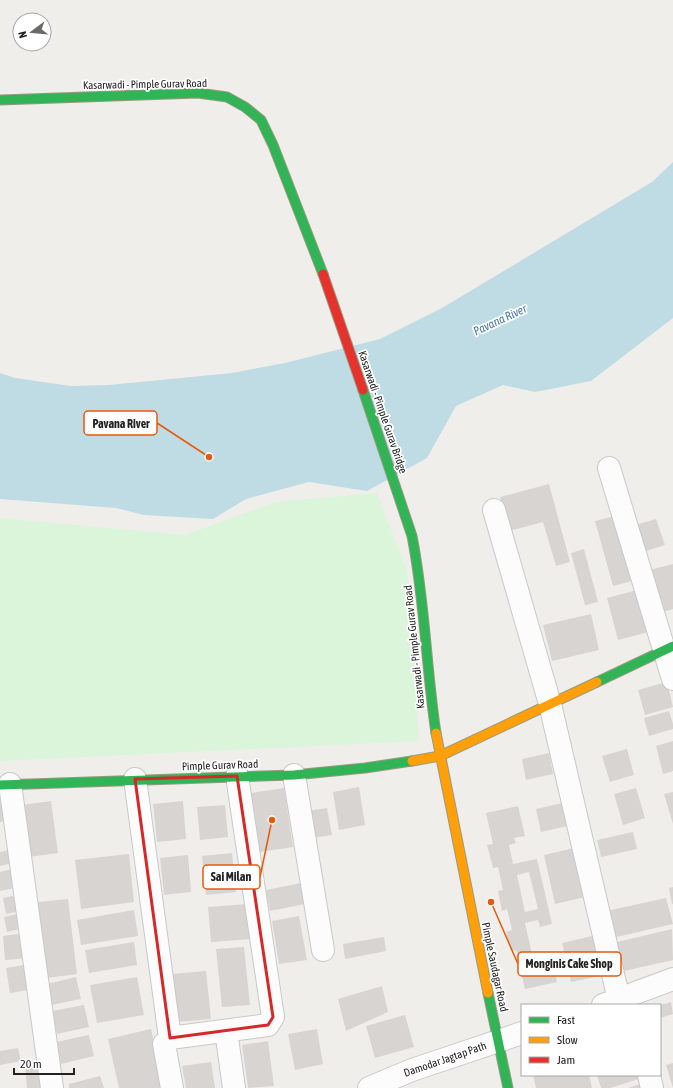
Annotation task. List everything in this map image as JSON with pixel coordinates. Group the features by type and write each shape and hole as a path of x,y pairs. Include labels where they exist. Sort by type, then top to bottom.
{"street":[{"name":"Kasarwadi - Pimple Gurav Road","path":"0,100 198,93 227,96 245,107 261,120 273,145 331,296"},
{"name":"Kasarwadi - Pimple Gurav Bridge","path":"331,296 412,536"},
{"path":"609,468 669,648 673,679"},
{"path":"494,510 550,704 619,1002 673,979"},
{"name":"Kasarwadi - Pimple Gurav Road","path":"412,536 417,562 432,699 440,756"},
{"name":"Pimple Gurav Road","path":"5,785 294,775 365,768 440,756 669,648"},
{"name":"Pimple Saudagar Road","path":"440,756 508,1088"},
{"path":"294,775 323,950"},
{"path":"134,780 170,1038 268,1025 273,1017 237,776"},
{"path":"5,785 52,1088"},
{"path":"226,1031 234,1088"},
{"name":"Damodar Jagtap Path","path":"369,1088 413,1079 498,1041 521,1033"},
{"path":"164,1044 172,1088"},
{"path":"649,1076 652,1088"}],"highlighted area":[{"path":"237,776 273,1017 268,1025 170,1038 135,779"}],"green space":[{"path":"377,493 407,571 419,741 0,761 0,518 185,535 275,502"}],"water":[{"path":"673,162 673,318 591,381 535,392 503,385 456,406 427,458 367,491 309,482 246,499 213,519 144,515 116,508 0,499 0,373 15,378 71,386 109,385 232,373 285,363 380,339 442,308 652,182"}],"building":[{"path":"549,484 570,562 556,566 543,522 509,531 500,497"},
{"path":"623,514 640,579 613,586 595,521"},
{"path":"656,519 665,545 640,553 632,526"},
{"path":"584,549 598,602 585,605 571,553"},
{"path":"673,564 673,609 657,614 645,571"},
{"path":"641,589 652,631 618,640 607,598"},
{"path":"591,614 599,650 552,661 543,625"},
{"path":"667,682 673,707 645,715 638,690"},
{"path":"669,711 673,729 649,736 644,718"},
{"path":"673,741 673,771 663,774 656,746"},
{"path":"627,749 634,775 610,782 602,756"},
{"path":"549,753 553,774 526,780 522,759"},
{"path":"359,787 365,825 339,830 333,792"},
{"path":"284,788 293,847 260,852 251,793"},
{"path":"636,788 645,818 623,825 614,794"},
{"path":"673,792 673,824 664,794"},
{"path":"10,800 14,819 0,822 0,802"},
{"path":"51,801 58,853 29,857 22,805"},
{"path":"183,801 186,839 157,842 153,804"},
{"path":"571,801 576,824 541,832 536,809"},
{"path":"225,805 228,837 200,840 197,807"},
{"path":"518,806 525,836 514,838 516,843 509,845 513,864 537,859 552,924 540,927 538,920 525,923 533,959 551,955 557,982 525,989 516,950 511,951 506,932 512,930 507,909 502,911 498,891 503,890 498,867 493,868 487,845 493,844 486,813","holes":["529,872 538,909 525,912 517,875"]},
{"path":"327,808 332,835 311,838 307,811"},
{"path":"633,832 637,849 601,857 597,840"},
{"path":"582,846 593,895 555,904 544,855"},
{"path":"15,849 17,862 0,866 0,852"},
{"path":"232,853 236,892 206,895 202,856"},
{"path":"129,854 134,902 81,909 75,860"},
{"path":"188,855 191,892 164,895 160,858"},
{"path":"19,867 23,886 0,891 0,872"},
{"path":"306,882 310,903 270,911 266,890"},
{"path":"673,887 673,904 672,904 669,888"},
{"path":"21,894 25,910 6,914 3,898"},
{"path":"666,898 673,924 608,939 602,912"},
{"path":"68,899 77,974 47,978 38,902"},
{"path":"247,904 251,939 211,942 208,907"},
{"path":"134,910 138,936 81,945 77,920"},
{"path":"22,913 25,928 7,932 4,917"},
{"path":"299,916 307,960 279,964 272,921"},
{"path":"672,929 673,960 615,973 609,944"},
{"path":"26,933 29,958 5,960 3,936"},
{"path":"601,934 609,974 571,982 562,943"},
{"path":"384,937 386,951 345,959 343,944"},
{"path":"134,942 137,965 89,973 85,950"},
{"path":"244,947 250,1005 222,1007 216,949"},
{"path":"30,964 34,989 10,993 6,968"},
{"path":"206,971 211,1019 176,1022 172,974"},
{"path":"76,977 81,999 51,1005 47,984"},
{"path":"137,977 144,1015 97,1023 90,985"},
{"path":"382,986 388,1012 346,1031 338,999"},
{"path":"671,1002 673,1014 661,1018 661,1005"},
{"path":"84,1005 89,1027 57,1034 52,1011"},
{"path":"405,1015 414,1047 375,1058 366,1026"},
{"path":"151,1029 164,1088 119,1088 108,1039"},
{"path":"317,1029 323,1064 295,1070 288,1034"},
{"path":"89,1035 94,1056 61,1064 56,1042"},
{"path":"268,1041 274,1086 248,1088 242,1045"},
{"path":"18,1048 21,1061 0,1065 0,1051"},
{"path":"211,1062 215,1088 186,1088 182,1066"},
{"path":"673,1063 673,1088 666,1065"},
{"path":"39,1064 42,1088 27,1088 25,1066"},
{"path":"100,1076 104,1088 69,1088 69,1084"},
{"path":"533,1076 589,1076 592,1088 536,1088"},
{"path":"597,1076 645,1077 610,1088 601,1088"},
{"path":"640,1084 641,1088 628,1088"}],"traffic: fast":[{"path":"0,100 198,93 227,97 245,107 261,120 273,145 323,274"},
{"path":"363,390 412,536 423,609 436,733"},
{"path":"597,682 673,646"},
{"path":"0,785 294,775 365,768 412,761"},
{"path":"488,993 508,1088"}],"traffic: slow":[{"path":"412,761 440,756 597,682"},
{"path":"436,733 488,993"}],"traffic: jam":[{"path":"323,274 363,390"}],"place":[{"name":"Pavana River","path":"209,457"},
{"name":"Sai Milan","path":"272,820"},
{"name":"Monginis Cake Shop","path":"491,902"}]}
